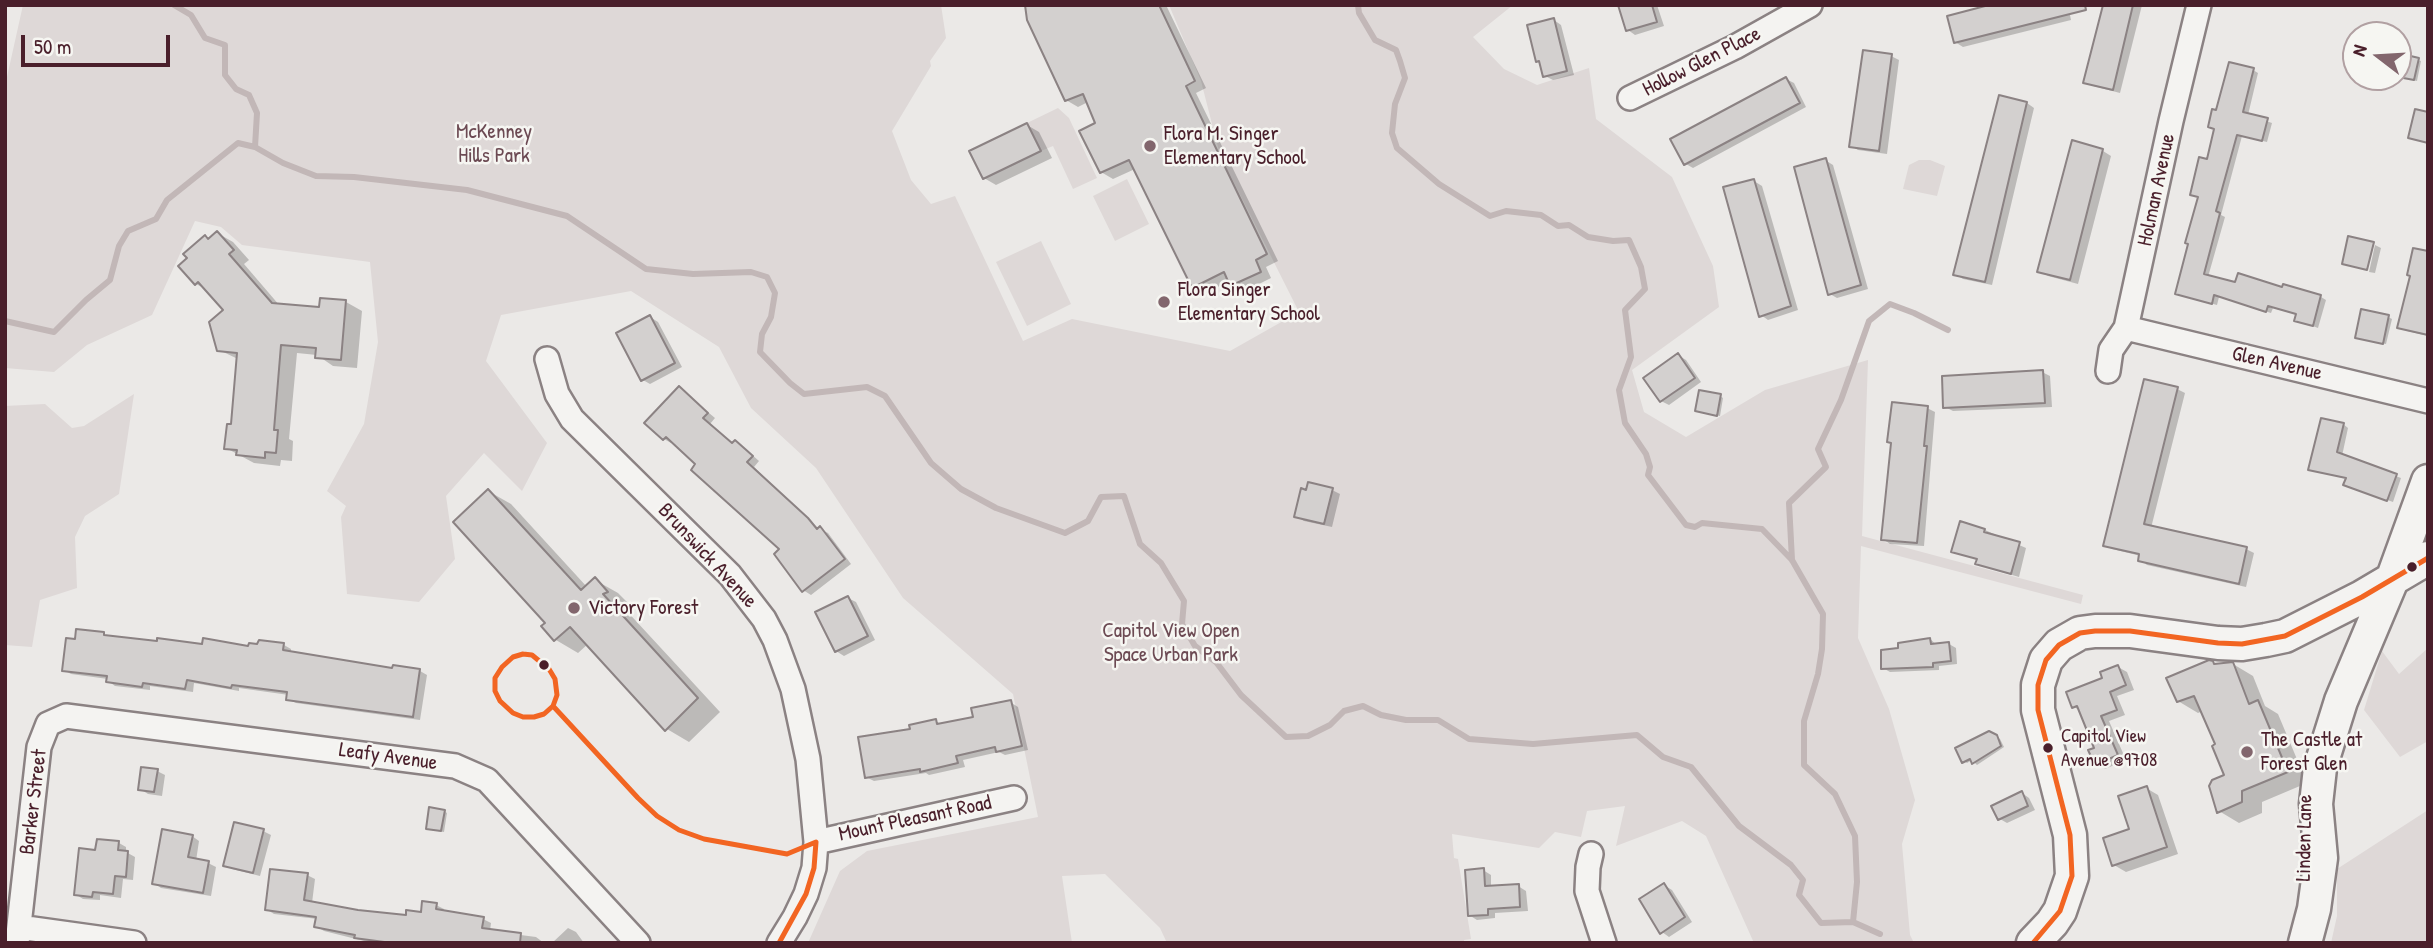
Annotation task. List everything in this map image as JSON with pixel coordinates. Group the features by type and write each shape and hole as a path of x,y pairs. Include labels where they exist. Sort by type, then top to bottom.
{"main road":[{"path":"2313,775 2327,720 2341,701 2392,580 2428,481"},
{"path":"2033,943 2060,911 2072,876 2070,835 2038,710 2038,685 2046,660 2059,645 2080,633 2095,631 2130,631 2242,644 2285,636 2428,558"},
{"name":"Linden Lane","path":"2291,943 2307,867 2313,775"},
{"name":"Linden Lane","path":"2305,943 2312,924 2321,858 2313,775"}],"street":[{"name":"Hollow Glen Place","path":"1630,98 1735,47 1810,5"},
{"name":"Holman Avenue","path":"2108,371 2110,350 2126,328 2199,5"},
{"name":"Glen Avenue","path":"2126,328 2428,401"},
{"name":"Brunswick Avenue","path":"547,359 558,394 572,419 723,567 764,619 775,640 793,689 808,759 816,842 814,868 806,894 779,943"},
{"name":"Barker Street","path":"18,935 38,747 48,724 66,716"},
{"name":"Leafy Avenue","path":"66,716 455,766 487,780 638,943"},
{"name":"Mount Pleasant Road","path":"816,842 1014,797"},
{"path":"1591,854 1587,891 1604,943"},
{"path":"18,935 134,943"}],"green space":[{"path":"23,5 941,5 946,38 930,61 931,66 892,131 911,180 931,204 955,196 1023,341 1072,319 1230,351 1299,312 1220,155 1201,81 1169,5 1513,5 1473,37 1504,69 1537,85 1589,68 1596,119 1672,177 1713,266 1719,307 1632,370 1644,412 1686,437 1765,390 1868,360 1862,536 2083,595 2081,604 1861,546 1858,638 1889,709 1915,800 1902,844 1910,935 1914,943 1754,943 1706,836 1682,821 1616,846 1625,806 1587,811 1581,837 1555,832 1539,848 1452,834 1454,858 1458,859 1471,939 1464,940 1464,943 1167,943 1160,928 1105,874 1062,876 1072,943 808,943 840,871 867,851 1038,817 1013,694 903,598 816,468 751,408 719,347 631,291 501,315 486,361 547,443 522,491 484,453 446,496 455,559 419,602 347,594 341,517 346,506 327,491 364,424 378,342 370,262 242,245 221,227 195,221 152,315 87,345 54,372 5,368 5,86"},
{"path":"1058,108 1069,118 1097,178 1073,189 1053,146 1041,151 1027,123"},
{"path":"1919,160 1930,160 1945,166 1937,196 1903,189 1909,165"},
{"path":"1127,179 1149,224 1115,241 1093,196"},
{"path":"1041,241 1071,304 1027,326 996,262"},
{"path":"134,394 119,494 85,516 75,537 77,588 40,600 32,647 5,645 5,406 45,404 72,428 84,426"},
{"path":"2428,648 2428,741 2400,757 2364,710 2382,651 2399,674"},
{"path":"2428,810 2428,943 2331,943 2337,916 2337,869"}],"building":[{"name":"Flora M. Singer Elementary School","path":"1025,5 1159,5 1195,81 1186,86 1267,254 1256,260 1261,272 1230,286 1224,272 1192,288 1129,160 1100,173 1079,131 1095,123 1083,94 1065,101 1027,20"},
{"path":"1618,5 1652,5 1657,22 1626,31"},
{"path":"1989,5 2085,5 2086,10 1954,43 1947,16"},
{"path":"2103,5 2133,5 2113,90 2083,83"},
{"path":"1554,18 1567,71 1543,77 1539,61 1536,62 1527,25"},
{"path":"1863,50 1892,54 1879,151 1849,147"},
{"path":"2412,56 2419,58 2412,80"},
{"path":"2229,62 2254,68 2243,112 2268,118 2262,141 2237,135 2216,211 2220,213 2204,274 2235,282 2238,273 2282,287 2283,284 2321,295 2313,326 2294,321 2296,314 2268,306 2266,312 2214,295 2212,304 2175,294 2198,197 2190,195 2199,157 2207,159 2214,129 2208,127 2212,109 2216,110"},
{"path":"1786,77 1800,103 1684,165 1670,139"},
{"path":"1999,95 2027,102 1985,282 1953,275"},
{"path":"2415,109 2428,112 2428,143 2408,138"},
{"path":"1027,123 1041,151 983,179 969,151"},
{"path":"2072,140 2103,149 2070,280 2037,272"},
{"path":"1826,158 1861,285 1828,295 1794,167"},
{"path":"1754,179 1791,306 1759,317 1723,187"},
{"path":"217,231 234,250 229,254 272,303 319,307 320,298 346,300 341,360 315,358 316,348 281,345 274,430 278,430 276,453 265,452 265,458 236,455 237,450 224,449 227,424 231,424 237,353 217,351 209,322 223,310 198,282 195,285 178,266 187,258 183,254 205,235 208,239"},
{"path":"2348,236 2374,242 2367,270 2342,264"},
{"path":"2413,248 2428,251 2428,335 2397,328 2410,276 2407,275"},
{"path":"2361,309 2389,315 2383,344 2355,338"},
{"path":"650,315 675,363 641,381 616,333"},
{"path":"1678,353 1695,378 1660,402 1643,378"},
{"path":"2043,370 2045,403 1943,408 1942,376"},
{"path":"2144,379 2178,387 2144,524 2247,547 2239,584 2138,561 2139,554 2103,546"},
{"path":"679,386 708,413 703,418 732,443 735,440 753,456 747,462 817,529 820,526 845,559 802,592 774,554 779,549 691,470 695,464 666,437 663,440 644,423"},
{"path":"1699,390 1721,394 1717,416 1695,411"},
{"path":"1892,402 1928,406 1924,446 1927,446 1917,543 1881,540 1891,443 1887,442"},
{"path":"2321,418 2344,423 2337,452 2397,474 2387,501 2343,485 2346,478 2308,470"},
{"path":"1308,482 1333,488 1324,524 1294,517 1301,488 1306,490"},
{"name":"Victory Forest","path":"488,489 581,590 595,577 608,592 603,594 698,698 665,731 570,627 554,641 541,626 545,623 453,522"},
{"path":"1960,521 1985,529 1984,532 2020,542 2011,574 1975,564 1977,559 1951,552"},
{"path":"848,596 868,636 835,652 815,612"},
{"path":"76,629 104,632 104,635 202,644 203,638 248,646 249,643 257,644 259,640 284,643 283,650 392,668 393,665 420,669 413,717 286,700 287,692 232,685 231,688 187,680 185,689 143,683 142,687 106,682 107,676 62,671 66,638 75,639"},
{"path":"1930,638 1931,644 1949,642 1951,661 1933,663 1933,667 1881,669 1881,650 1898,648 1898,643"},
{"name":"The Castle at Forest Glen","path":"2209,660 2214,664 2233,662 2249,704 2258,700 2288,772 2242,791 2242,802 2217,813 2209,786 2212,780 2224,775 2212,746 2215,744 2194,696 2177,702 2166,678"},
{"path":"2118,665 2126,685 2110,692 2117,710 2101,716 2118,755 2095,765 2088,750 2094,748 2077,706 2072,708 2066,692 2102,678 2100,672"},
{"path":"1011,700 1022,746 996,752 995,747 956,756 958,763 920,772 920,769 865,778 858,737 910,729 909,725 936,719 937,724 973,717 971,708"},
{"path":"1989,731 1997,735 2001,746 1972,764 1970,759 1962,763 1955,748"},
{"path":"141,767 158,769 154,792 138,790"},
{"path":"2147,786 2167,847 2112,866 2103,838 2129,829 2118,796"},
{"path":"2022,791 2028,806 1998,820 1991,806"},
{"path":"429,807 445,810 441,831 426,829"},
{"path":"234,822 264,829 253,873 223,866"},
{"path":"162,829 193,835 188,857 209,861 203,893 152,884"},
{"path":"97,839 119,841 118,850 128,851 126,877 115,876 113,894 93,892 92,897 74,895 79,848 95,850"},
{"path":"1484,868 1485,886 1519,884 1520,907 1488,909 1488,915 1468,916 1465,870"},
{"path":"270,869 308,873 304,900 406,915 406,910 421,912 422,901 437,903 436,909 484,917 482,928 521,933 520,943 392,943 354,938 355,935 314,927 316,917 265,910"},
{"path":"1664,883 1685,917 1660,934 1639,899"}],"waterway":[{"path":"174,5 191,15 205,38 225,45 225,75 236,89 249,95 257,113 255,147 283,163 316,176 354,177 467,190 567,216 646,269 693,274 751,272 767,277 775,293 771,317 762,334 760,352 804,394 867,387 885,396 931,463 961,489 996,508 1065,533 1088,521 1101,497 1124,496 1140,544 1161,563 1184,601 1182,624 1195,646 1216,662 1241,695 1286,737 1308,736 1330,725 1344,711 1363,706 1381,715 1406,720 1438,720 1469,739 1533,744 1637,735 1663,757 1691,767 1739,826 1791,865 1803,880 1799,895 1821,923 1853,922 1880,934"},
{"path":"1358,5 1359,13 1375,40 1396,50 1405,78 1395,104 1392,133 1397,148 1439,184 1490,216 1506,211 1541,215 1558,226 1569,225 1588,237 1613,241 1629,240 1641,267 1645,289 1625,310 1631,357 1619,390 1625,423 1646,454 1650,467 1648,475 1686,525 1695,527 1702,523 1762,529 1792,560 1823,614 1818,674 1804,721 1804,765 1835,794 1855,836 1857,882 1853,922"},
{"path":"5,321 54,332 110,280 119,246 128,231 156,219 167,200 238,143 255,147"},
{"path":"1792,560 1789,503 1826,467 1818,449 1841,400 1869,321 1890,304 1948,330"}],"transit line":[{"path":"2033,943 2060,911 2072,876 2070,835 2038,710 2038,685 2046,660 2059,645 2080,633 2095,631 2130,631 2242,644 2285,636 2362,597 2428,558"},
{"path":"523,654 532,655 549,669 555,679 557,695 553,706 544,714 534,717 513,713 500,701 495,691 495,678 502,667 513,657 523,654"},
{"path":"553,706 638,798 657,816 679,830 704,839 787,854 816,842 814,868 806,894 779,943"}],"place":[{"name":"Flora M. Singer Elementary School","path":"1150,146"},
{"name":"Flora Singer Elementary School","path":"1164,302"},
{"name":"Victory Forest","path":"574,608"},
{"name":"Capitol View Avenue @9708","path":"2048,748"},
{"name":"The Castle at Forest Glen","path":"2247,752"}],"park label":[{"name":"McKenney Hills Park","path":"494,144"},
{"name":"Capitol View Open Space Urban Park","path":"1171,643"}]}
